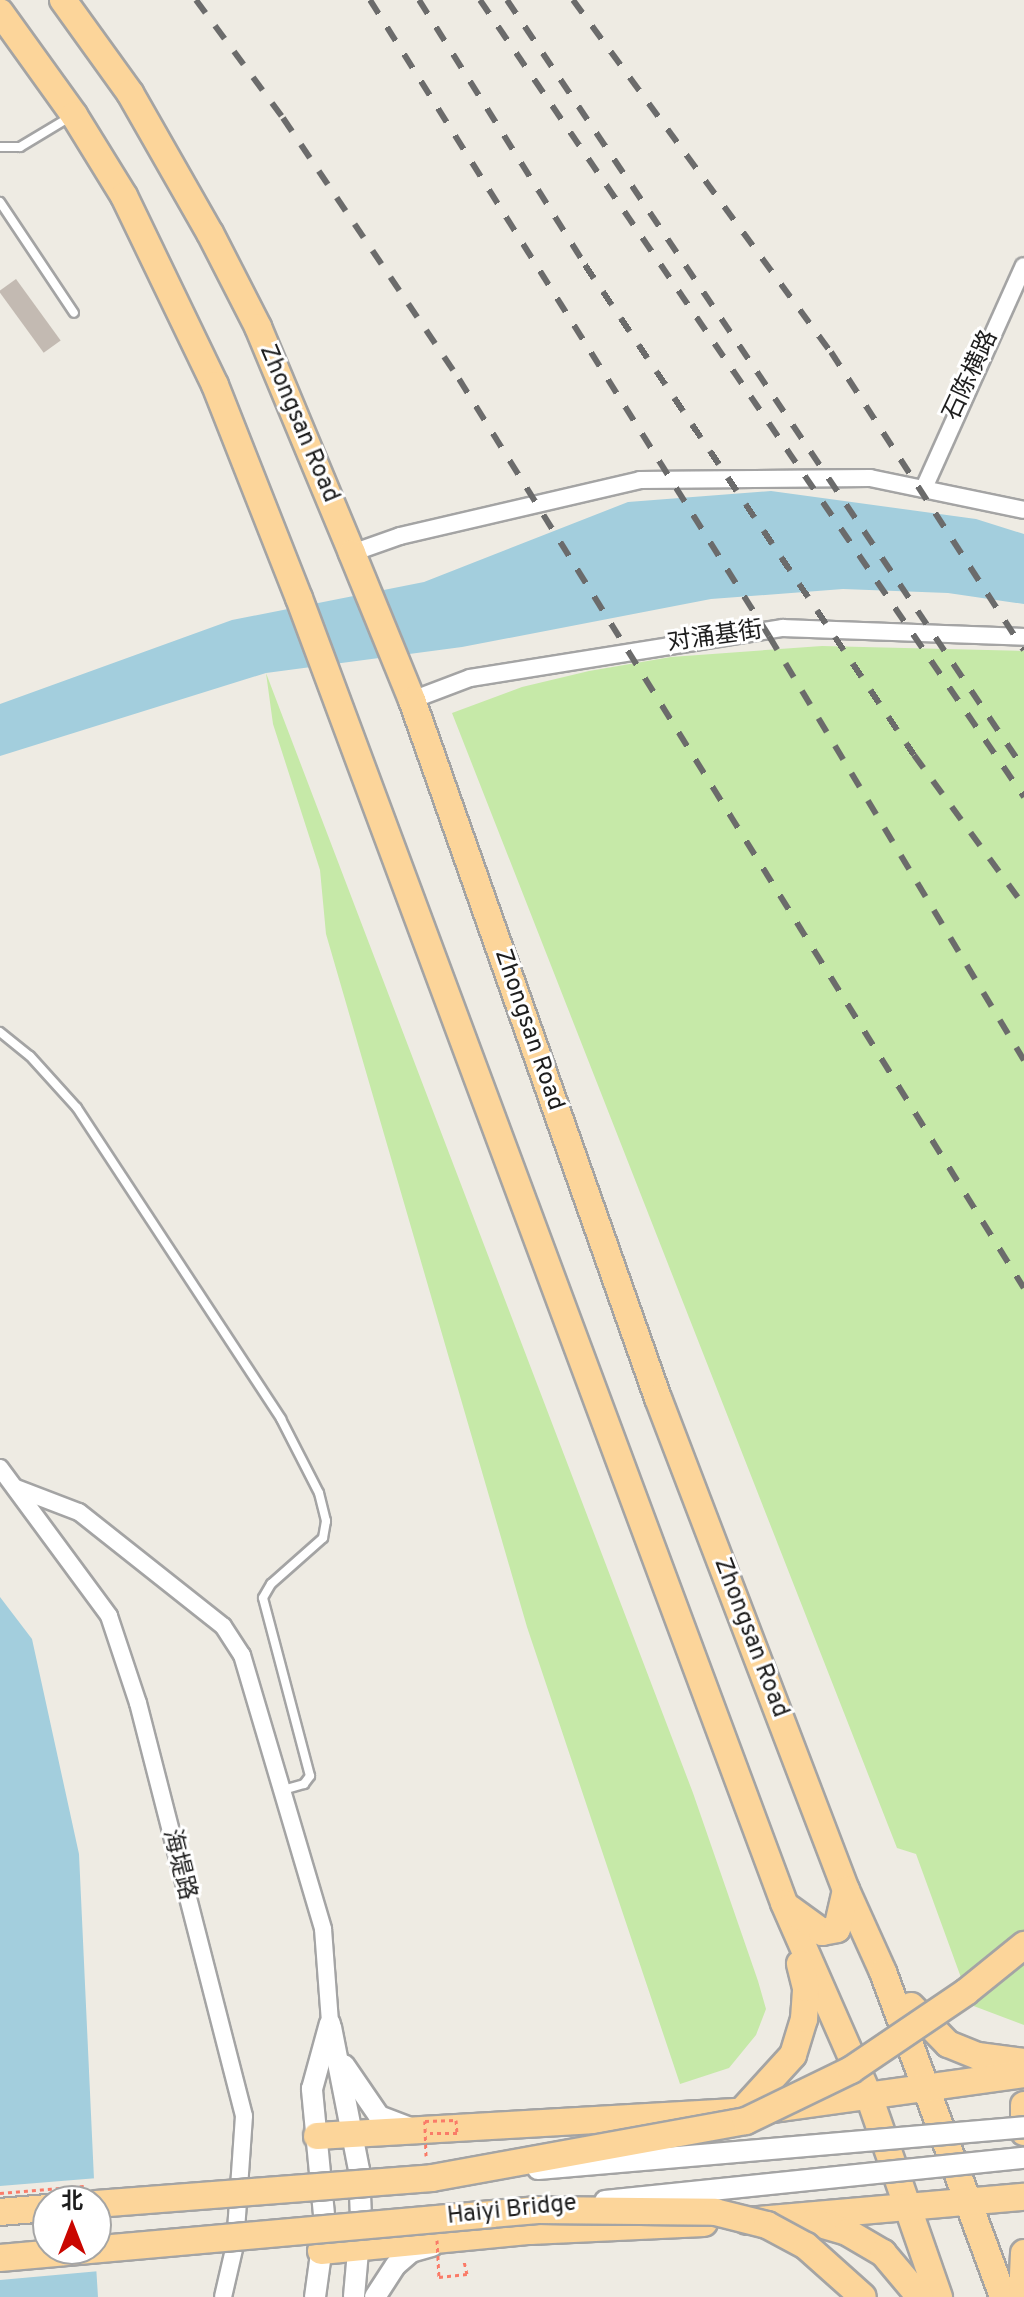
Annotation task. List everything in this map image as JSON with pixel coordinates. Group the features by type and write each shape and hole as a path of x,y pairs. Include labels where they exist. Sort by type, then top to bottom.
{"main road":[{"name":"Zhongsan Road","path":"63,0 130,93 210,233 258,327 352,553 412,700 658,1398 846,1890 883,1972 1003,2297"},
{"path":"0,12 74,115 124,196 215,385 299,598 784,1903 870,2099 904,2208 939,2297"},
{"path":"784,1903 822,1932 837,1929 846,1890"},
{"path":"741,2112 793,2055 804,2019 806,1988 784,1903"},
{"path":"432,2178 746,2121 802,2097 886,2048 1024,1945"},
{"path":"883,1972 948,2044 978,2056 1024,2062"},
{"path":"317,2136 741,2112 870,2099 1024,2074"},
{"path":"1024,2105 1024,2129"},
{"name":"Haiyi Bridge","path":"112,2203 432,2178"},
{"path":"321,2251 359,2248 458,2250 1024,2197"},
{"path":"0,2212 32,2209"},
{"path":"538,2210 715,2212 767,2225 826,2259 863,2297"},
{"name":"Haiyi Bridge","path":"0,2258 538,2210"},
{"path":"797,2218 869,2243 898,2266 920,2297"},
{"path":"1022,2297 1024,2253"}],"street":[{"name":"石陈横路","path":"924,488 1024,266"},
{"path":"352,553 400,536 640,480 783,476 870,478 1024,510"},
{"name":"对涌基街","path":"412,700 470,678 783,628 1024,637"},
{"name":"海堤路","path":"0,1468 109,1616 138,1703 244,2116 235,2245 223,2297"},
{"path":"16,1488 79,1512 223,1626 242,1655 323,1929 330,2023 359,2170 359,2248 354,2297"},
{"path":"330,2023 342,2060 379,2116 394,2125 426,2128"},
{"path":"315,2297 325,2225 312,2089 330,2023"},
{"name":"Haiyi Bridge","path":"432,2178 1024,2129"},
{"name":"Haiyi Bridge","path":"538,2210 733,2185 1024,2158"},
{"path":"375,2297 396,2265 411,2252 458,2250"}],"lane":[{"path":"0,147 20,147 74,115"},
{"path":"0,202 74,313"},
{"path":"0,1032 57,1083 85,1121 281,1419 319,1493 326,1521 323,1538 271,1584 263,1598 310,1776 304,1784 280,1792"}],"path":[{"path":"456,2120 457,2133 426,2128 456,2120"},
{"path":"439,2277 467,2274 466,2261 458,2250"}],"green space":[{"path":"822,646 1024,651 1024,2025 971,2005 916,1854 897,1848 452,713 522,687 589,671 671,657"},
{"path":"266,673 693,1793 758,1981 766,2009 756,2035 729,2068 680,2084 527,1627 326,934 320,870 273,724"}],"water":[{"path":"771,491 976,519 1024,534 1024,604 948,593 843,589 711,599 462,647 266,673 0,756 0,704 232,620 424,582 628,502"},
{"path":"0,1597 32,1639 79,1854 94,2185 32,2185 32,2265 96,2265 98,2297 0,2297"}],"pier":[{"path":"98,2178 98,2185 32,2185 32,2265 100,2265 100,2271 0,2280 0,2186"}],"building":[{"path":"16,279 61,340 44,353 0,293"}],"railway":[{"path":"196,0 283,118 459,379 1024,1288"},
{"path":"370,0 769,636 1024,1060"},
{"path":"419,0 585,265 914,755 1024,906"},
{"path":"480,0 1024,797"},
{"path":"507,0 1024,769"},
{"path":"573,0 831,352 1024,650"}]}
